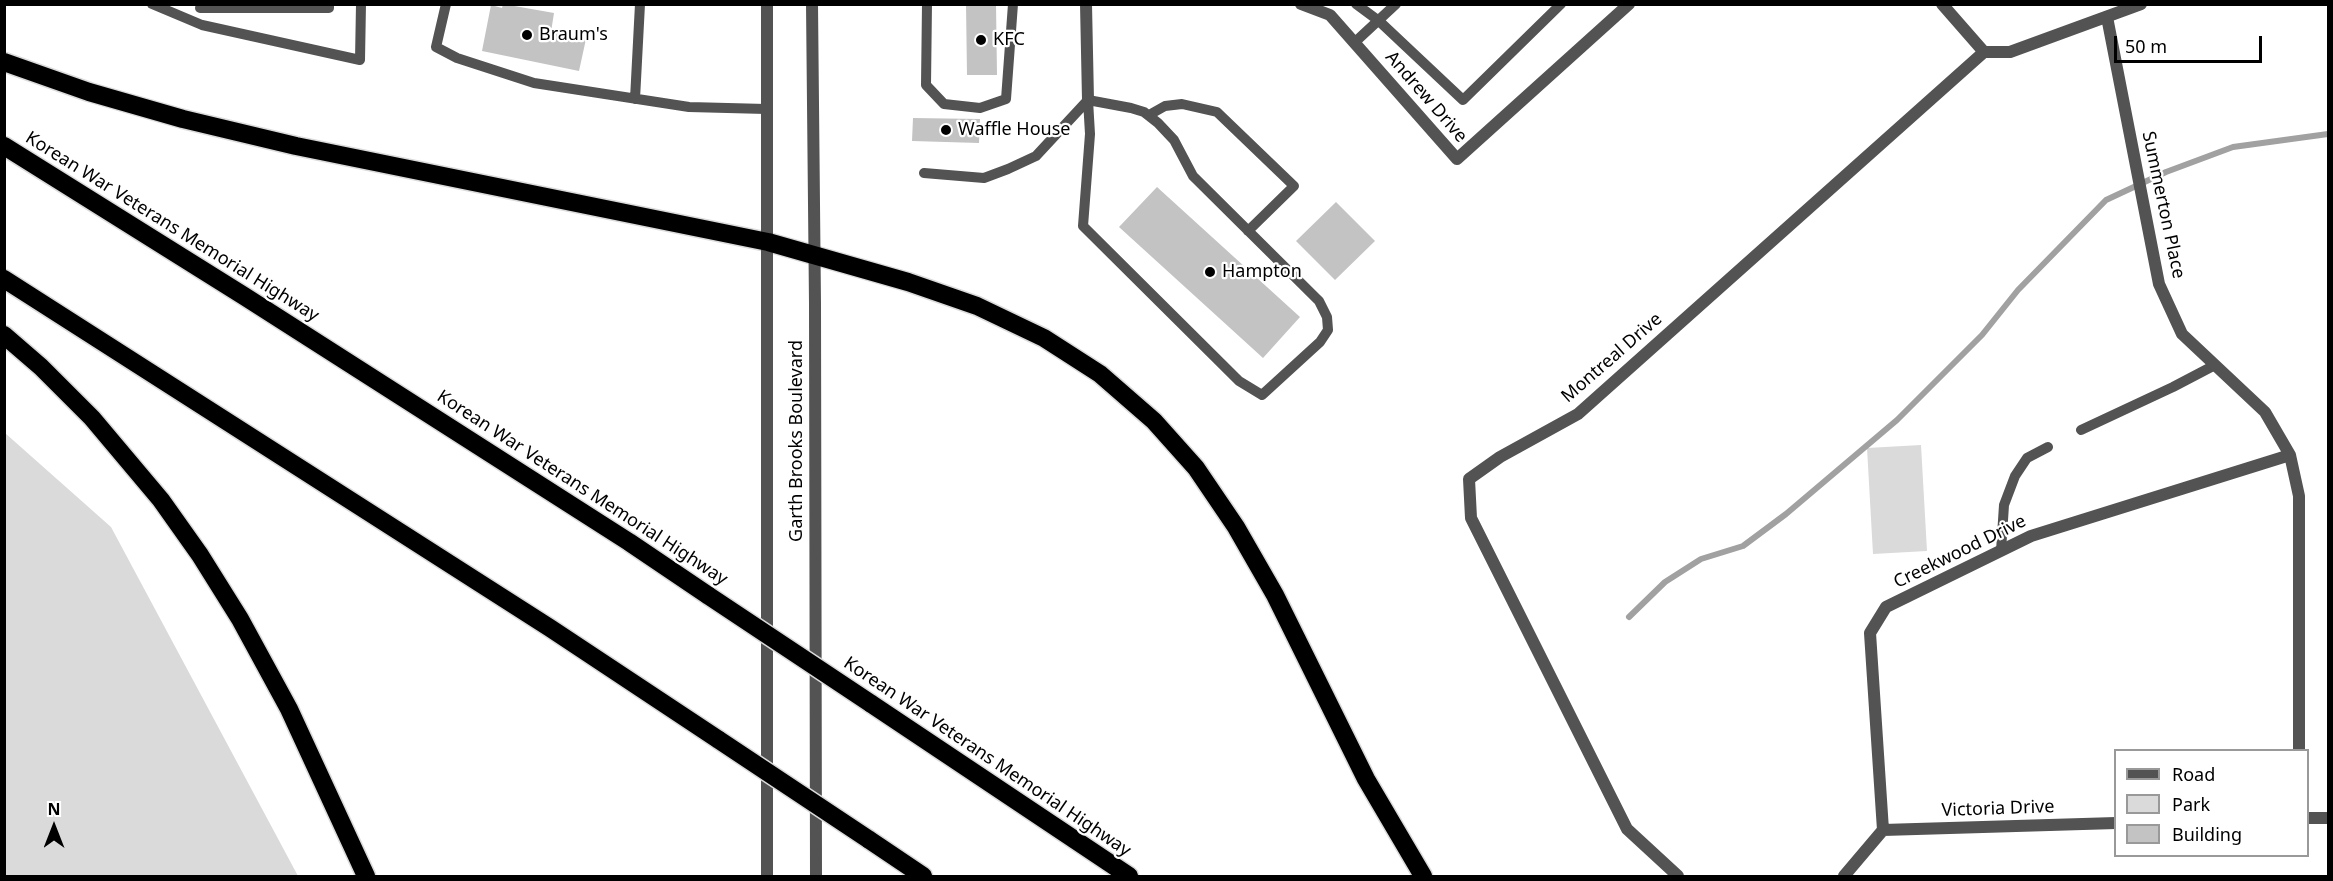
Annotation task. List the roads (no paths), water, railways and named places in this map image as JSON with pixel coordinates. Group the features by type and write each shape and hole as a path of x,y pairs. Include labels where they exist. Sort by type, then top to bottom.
{"highway":[{"path":"4,62 89,92 162,113 296,146 768,242 908,282 978,306 1044,338 1100,374 1155,421 1196,468 1236,527 1275,595 1366,779 1423,876"},
{"name":"Korean War Veterans Memorial Highway","path":"4,146 629,542 1129,876"},
{"path":"4,279 540,622 924,876"},
{"path":"4,335 41,367 92,418 161,500 200,555 240,619 289,709 366,876"}],"street":[{"name":"Garth Brooks Boulevard","path":"767,4 767,876"},
{"name":"Garth Brooks Boulevard","path":"812,4 815,256 816,876"},
{"path":"1086,4 1088,100"},
{"name":"Andrew Drive","path":"1301,4 1330,15 1457,159 1629,4"},
{"path":"1942,4 1984,52 2010,52 2140,4"},
{"name":"Summerton Place","path":"2107,17 2159,284 2182,334 2265,412 2290,455 2300,496 2299,749"},
{"name":"Montreal Drive","path":"1678,876 1627,829 1471,518 1469,479 1500,457 1578,414 1984,52"},
{"name":"Creekwood Drive","path":"1883,830 1870,633 1886,608 2031,536 2290,455"},
{"path":"2309,818 2328,818"},
{"name":"Victoria Drive","path":"1883,830 2114,824"},
{"path":"1844,876 1883,830"}],"lane":[{"path":"152,4 201,25 360,60 361,4"},
{"path":"201,25 200,6 329,8 329,4"},
{"path":"446,4 436,47 457,58 534,83 689,107 766,109"},
{"path":"635,99 640,4"},
{"path":"927,4 926,85 944,104 980,108 1006,99 1013,4"},
{"path":"1356,4 1378,21 1463,100 1561,4"},
{"path":"1354,43 1396,4"},
{"path":"1088,100 1131,108 1158,123 1174,141 1193,176 1319,301 1328,317 1328,330 1320,342 1262,395 1239,381 1083,226 1090,134 1088,100"},
{"path":"924,173 984,178 1008,169 1036,156 1088,100"},
{"path":"1149,116 1165,106 1182,104 1217,112 1294,186 1248,231"},
{"path":"2080,430 2215,365"},
{"path":"2001,551 2004,505 2015,476 2027,458 2048,447"}],"waterway":[{"path":"1629,617 1665,582 1701,559 1743,546 1786,514 1897,420 1982,335 2018,290 2106,200 2166,172 2233,147 2328,134"}],"place":[{"name":"Braum's","path":"527,35"},
{"name":"KFC","path":"981,40"},
{"name":"Waffle House","path":"946,130"},
{"name":"Hampton","path":"1210,272"}]}
